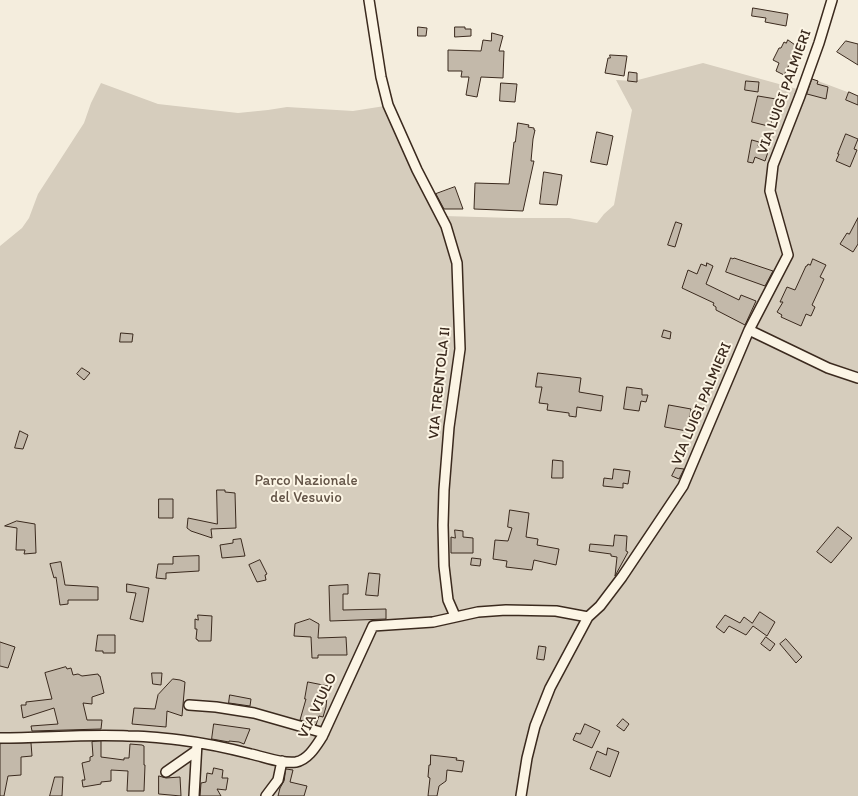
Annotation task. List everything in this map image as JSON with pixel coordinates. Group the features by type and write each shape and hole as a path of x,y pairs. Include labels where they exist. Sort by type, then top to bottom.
{"street":[{"name":"VIA TRENTOLA II","path":"369,0 381,76 388,105 417,170 446,226 457,263 460,349 449,426 443,525 444,566 448,600 455,616"},
{"name":"VIA LUIGI PALMIERI","path":"520,796 535,726 550,688 588,617 600,606 622,577 682,486 749,330 788,255 770,191 773,165 819,43 832,0"},
{"path":"749,330 828,368 858,378"},
{"name":"VIA VIULO","path":"0,738 128,736 181,740 196,747 226,748 282,761 297,762 306,757 315,748 324,733 373,626 433,622 478,612 526,610 556,611 588,617"},
{"path":"189,705 216,707 254,713 324,733"},
{"path":"166,772 196,747"},
{"path":"194,796 196,747"},
{"path":"266,796 278,780 282,761"}],"green space":[{"name":"Parco Nazionale del Vesuvio","path":"703,63 797,89 810,78 858,96 858,796 0,796 0,246 22,228 29,218 38,194 84,123 91,103 101,83 158,104 238,113 287,107 353,111 391,105 444,216 569,218 597,223 614,205 632,110 616,80 634,81"}],"building":[{"path":"753,8 788,14 786,26 765,22 766,18 752,16"},
{"path":"418,27 427,28 426,36 418,36"},
{"path":"455,27 465,27 465,29 471,29 471,36 455,37"},
{"path":"492,33 503,36 499,51 504,51 503,78 481,77 477,97 466,95 469,77 461,77 462,71 448,71 448,50 481,51 483,40 491,41"},
{"path":"788,40 798,47 784,75 776,71 779,63 773,60 779,48 781,48 784,42 786,43"},
{"path":"846,41 858,44 858,65 837,52"},
{"path":"610,55 627,56 624,76 605,73"},
{"path":"629,72 637,73 637,82 628,81"},
{"path":"812,79 818,81 817,84 828,87 826,99 807,94"},
{"path":"746,81 759,82 758,92 745,90"},
{"path":"501,83 517,84 515,102 500,101"},
{"path":"849,92 858,96 858,105 846,100"},
{"path":"758,96 776,99 771,124 768,126 752,122"},
{"path":"518,123 529,125 528,127 534,128 535,130 531,161 534,161 523,211 474,209 475,183 509,184"},
{"path":"597,132 613,136 607,165 591,162"},
{"path":"846,134 858,139 854,149 857,150 850,167 836,161"},
{"path":"752,140 759,142 758,146 769,149 765,161 755,157 753,163 748,162"},
{"path":"544,172 562,175 557,205 540,204"},
{"path":"455,187 463,209 444,209 436,194"},
{"path":"858,218 858,244 853,252 840,244 847,233 849,234"},
{"path":"676,222 682,224 675,247 668,245"},
{"path":"731,258 773,271 765,286 726,272"},
{"path":"813,259 826,265 820,277 824,279 812,305 815,307 811,316 806,314 801,326 781,317 782,315 777,312 783,302 780,302 787,287 795,290 806,266 808,264 810,265"},
{"path":"707,263 713,266 706,284 739,300 741,295 756,301 745,325 716,310 716,307 713,305 714,303 682,288 688,270 697,274 701,264 706,266"},
{"path":"664,330 671,332 670,339 662,337"},
{"path":"121,333 133,334 132,342 120,342"},
{"path":"82,368 90,373 84,380 77,374"},
{"path":"538,373 581,378 579,392 603,396 601,411 577,407 576,417 569,416 569,413 547,410 548,404 539,403 542,387 536,387"},
{"path":"627,387 642,389 642,395 648,395 646,402 641,401 639,411 624,409"},
{"path":"669,405 691,409 689,421 694,422 692,432 665,427"},
{"path":"20,431 28,435 23,449 15,448"},
{"path":"553,460 563,461 563,478 552,478"},
{"path":"676,468 684,469 679,479 672,476"},
{"path":"614,469 630,471 628,484 623,483 623,488 603,486 604,478 612,479"},
{"path":"217,490 225,490 225,492 235,493 236,528 211,529 212,538 191,531 187,528 188,518 217,524"},
{"path":"159,499 173,499 173,518 159,518"},
{"path":"510,510 529,513 526,537 538,539 537,545 559,549 556,565 534,560 532,570 506,567 507,561 493,559 495,540 508,541 512,528 508,527"},
{"path":"17,521 35,524 36,553 24,554 25,550 16,550 17,528 5,526"},
{"path":"838,527 852,538 831,563 817,552"},
{"path":"455,530 463,531 463,537 473,538 473,553 451,553 451,537 455,538"},
{"path":"615,535 627,536 626,551 628,552 615,576 617,557 611,556 611,554 589,551 590,544 613,546"},
{"path":"241,539 245,556 222,558 220,545 233,543 233,540"},
{"path":"199,556 199,571 166,573 166,579 156,578 158,564 173,564 173,557"},
{"path":"472,558 481,559 480,566 471,565"},
{"path":"260,560 267,574 265,575 266,580 257,582 249,565"},
{"path":"61,562 65,585 98,587 98,600 68,600 68,604 60,605 56,577 54,578 50,564"},
{"path":"369,573 380,574 378,596 366,595"},
{"path":"127,584 149,588 143,622 130,619 136,593 127,592"},
{"path":"348,585 348,594 343,594 343,610 386,609 386,619 330,621 329,586"},
{"path":"760,612 775,622 767,636 753,626 746,635 729,626 724,633 716,627 725,615 740,623 744,617 752,623"},
{"path":"198,615 212,616 211,641 198,641 196,639 197,629 195,629 195,619 198,620"},
{"path":"310,619 319,624 318,638 346,637 347,655 318,655 318,658 312,658 311,637 294,636 295,624"},
{"path":"98,635 115,635 115,653 103,653 103,651 96,651"},
{"path":"766,637 775,644 770,651 761,644"},
{"path":"786,639 802,657 796,663 780,644"},
{"path":"0,642 15,647 8,668 0,666"},
{"path":"539,646 546,647 544,660 537,659"},
{"path":"66,667 67,669 71,668 73,675 78,674 82,676 98,674 100,676 104,693 92,697 92,704 83,703 87,720 102,720 101,729 32,731 31,726 58,724 54,708 23,718 21,705 26,705 26,702 52,699 45,673"},
{"path":"152,673 162,673 161,685 153,684"},
{"path":"173,679 185,682 182,716 167,711 166,727 132,724 134,708 155,709 158,695"},
{"path":"308,682 328,686 326,707 323,717 319,716 316,725 300,720 306,699"},
{"path":"230,695 251,699 250,706 229,703"},
{"path":"623,719 629,724 624,731 617,726"},
{"path":"214,724 250,729 244,744 239,742 229,742 212,739"},
{"path":"585,724 600,731 592,748 573,740 576,733 580,734"},
{"path":"101,741 101,757 124,760 124,758 129,758 130,744 144,746 144,791 127,791 128,771 111,770 111,781 83,787 82,780 85,780 82,763 90,761 90,757 93,756 92,742"},
{"path":"31,743 32,756 21,757 21,775 8,776 4,796 0,796 0,744"},
{"path":"608,748 619,752 610,777 590,769 597,751 606,755"},
{"path":"431,755 457,758 456,760 464,761 462,772 447,770 446,781 439,786 437,796 428,796 430,778 428,777"},
{"path":"214,768 223,770 222,778 228,778 226,790 217,789 221,796 200,796 201,783 206,782 207,773 212,774"},
{"path":"286,769 293,770 290,782 307,786 304,796 278,796 284,781"},
{"path":"159,776 166,778 180,777 181,796 159,794"},
{"path":"55,777 63,777 62,796 50,796"}]}
